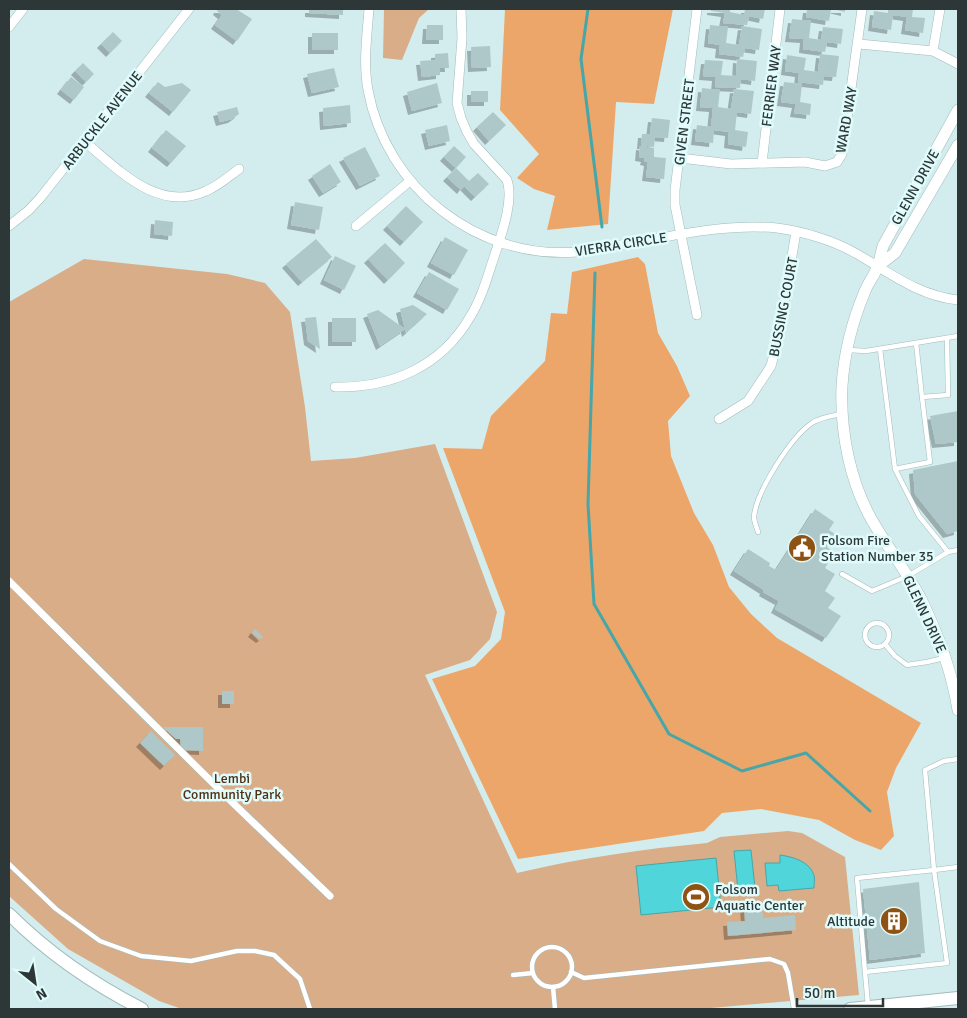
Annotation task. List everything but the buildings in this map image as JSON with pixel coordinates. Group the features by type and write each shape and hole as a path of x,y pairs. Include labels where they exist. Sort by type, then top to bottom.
{"main road":[{"path":"9,914 34,938 64,961 100,986 142,1009"},
{"path":"850,1009 958,998"}],"street":[{"path":"9,27 23,9"},
{"name":"ARBUCKLE AVENUE","path":"9,226 41,198 189,9"},
{"name":"VIERRA CIRCLE","path":"369,9 366,49 368,90 376,120 384,139 393,157 410,181 430,202 446,215 481,236 537,251 578,252 735,227 764,227 796,232 821,239 856,253 916,289 932,295 958,300"},
{"path":"335,387 355,387 394,379 430,361 446,348 459,334 480,299 499,242 510,198 510,187 507,180 474,144 466,132 457,104 462,38 461,9"},
{"name":"GIVEN STREET","path":"697,9 675,190 675,205 697,315"},
{"name":"FERRIER WAY","path":"762,163 780,9"},
{"name":"WARD WAY","path":"680,158 731,164 805,162 825,166 837,162 842,154 862,9"},
{"path":"933,51 940,9"},
{"path":"858,44 933,51 958,64"},
{"name":"GLENN DRIVE","path":"958,110 883,246 878,266 859,307 846,350 842,388 847,450 855,479 872,520 921,600 946,658 958,710"},
{"path":"85,142 144,188 171,197 190,196 208,190 238,169"},
{"name":"GLENN DRIVE","path":"878,266 896,253 958,145"},
{"path":"356,226 410,181"},
{"name":"BUSSING COURT","path":"719,419 748,401 771,366 778,339 796,232"},
{"path":"9,581 233,803 330,896"}],"lane":[{"path":"846,350 866,351 958,336"},
{"path":"922,397 948,395 947,338"},
{"path":"895,469 930,462 916,343"},
{"path":"880,349 895,469 919,516 948,552"},
{"path":"758,532 754,518 761,491 791,443 812,423 824,417 843,413"},
{"path":"842,574 872,591 908,576 948,552 958,550"},
{"path":"876,623 886,627 889,634 885,644 874,646 868,642 866,634 869,626 876,623"},
{"path":"885,644 894,656 907,665 946,658"},
{"path":"865,972 947,963 934,870 925,770 944,761 958,759"},
{"path":"9,864 56,909 100,941 141,956 191,961 237,951 255,951 274,955 300,978 310,1009"},
{"path":"868,1007 857,878 958,867"},
{"path":"555,947 561,949 570,959 571,972 564,982 553,986 541,983 532,967 537,954 548,948 555,947"},
{"path":"571,972 584,978 770,959 784,964 788,973 794,1009"},
{"path":"513,975 534,973"},
{"path":"553,986 555,1009"}],"green space":[{"path":"384,9 429,9 419,18 402,60 383,58"},
{"name":"Lembi Community Park","path":"84,259 227,274 265,283 290,312 305,407 311,461 355,458 435,444 497,612 490,639 470,660 425,675 517,873 612,855 707,843 720,837 788,831 802,833 845,857 859,995 700,1009 182,1009 159,1001 68,949 9,896 9,302"}],"shaded area":[{"path":"505,9 673,9 654,104 616,102 608,224 547,230 555,196 534,189 517,178 539,154 500,110"},
{"path":"638,257 645,264 658,333 677,366 690,396 668,421 671,456 694,513 713,545 729,587 751,614 777,638 921,723 896,768 887,792 894,836 881,850 855,840 819,820 761,809 722,813 704,831 518,859 432,679 475,666 501,639 505,612 443,448 482,449 491,416 545,361 551,313 567,314 572,272"}],"water":[{"path":"751,850 755,888 738,890 734,851"},
{"path":"780,855 795,859 808,866 814,875 814,888 779,891 778,885 767,886 765,863 780,863"},
{"path":"716,858 721,907 641,915 636,866"}],"waterway":[{"path":"588,9 581,59 602,227"},
{"path":"595,273 588,504 594,604 669,734 742,771 806,753 870,811"}],"place":[{"name":"Folsom Fire Station Number 35","path":"802,548"},
{"name":"Folsom Aquatic Center","path":"696,897"},
{"name":"Altitude","path":"894,921"}]}
